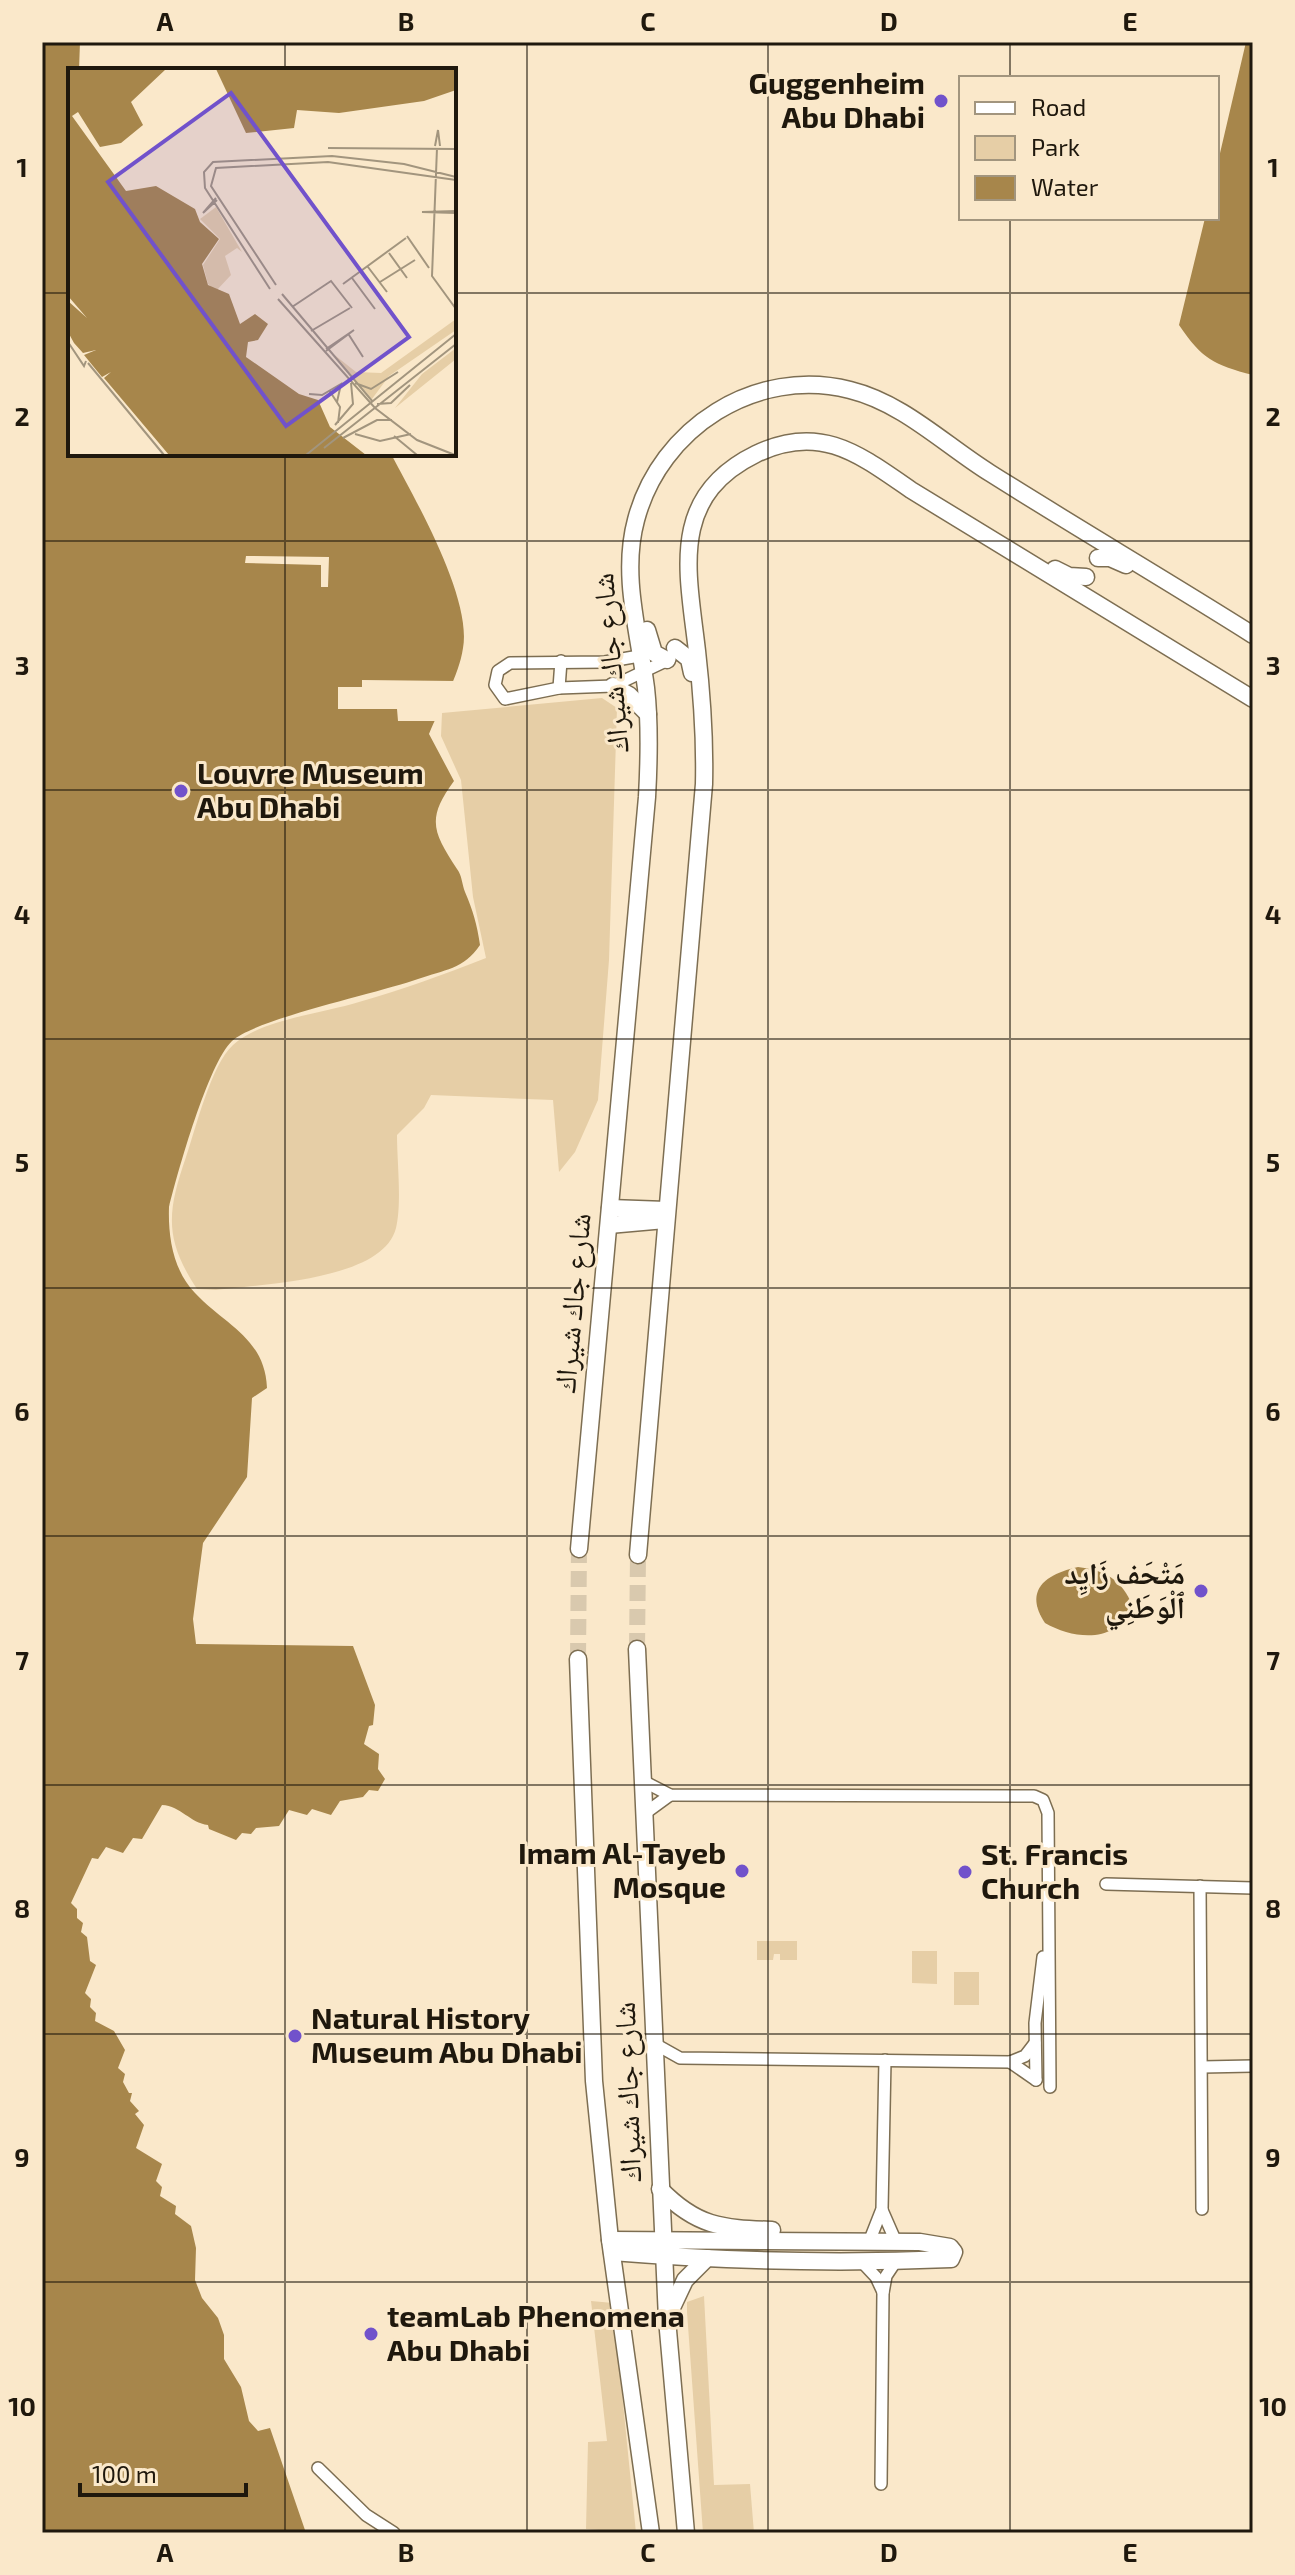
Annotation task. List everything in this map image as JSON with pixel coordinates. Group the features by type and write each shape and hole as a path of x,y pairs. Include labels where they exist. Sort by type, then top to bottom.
{"street":[{"name":"شارع جاك شيراك","path":"638,1555 702,806 704,742 630,565 635,521 645,493 677,443 723,407 771,389 803,385 834,387 864,394 893,407 1102,551 1253,635"},
{"name":"شارع جاك شيراك","path":"579,1549 647,797 648,714 670,655 693,520 714,485 733,467 756,454 803,441 842,447 866,458 955,517 1082,584 1253,699"},
{"path":"1082,584 1102,551"},
{"path":"670,655 613,686 559,688 505,699 495,681 498,671 510,663 605,662 670,655"},
{"path":"559,688 561,661"},
{"path":"613,686 629,695 648,714"},
{"path":"609,1216 665,1215"},
{"name":"شارع جاك شيراك","path":"637,1649 667,2319 686,2533"},
{"name":"شارع جاك شيراك","path":"578,1659 594,2081 611,2246 651,2533"},
{"path":"643,1781 670,1795 1038,1797 1046,1804 1048,1813 1050,2087"},
{"path":"644,1814 670,1795"},
{"path":"1106,1884 1253,1888"},
{"path":"1200,1886 1202,2209"},
{"path":"1010,2062 1036,2080 1035,2043 1040,1975 1047,1939"},
{"path":"655,2044 680,2058 1010,2062 1025,2056 1035,2043"},
{"path":"656,2073 680,2058"},
{"path":"869,2242 882,2209 885,2060"},
{"path":"1202,2067 1253,2066"},
{"path":"660,2189 687,2213 708,2225 795,2231 819,2241"},
{"path":"882,2209 896,2242"},
{"path":"611,2246 664,2248 819,2241 920,2242 950,2247 954,2252 948,2260 861,2261 707,2258 664,2248"},
{"path":"667,2319 685,2280 707,2258"},
{"path":"861,2261 876,2277 883,2293"},
{"path":"881,2484 883,2293 886,2276 896,2261"},
{"path":"318,2468 366,2515 394,2533"}],"green space":[{"path":"602,698 617,708 609,960 598,1100 575,1152 559,1172 553,1100 431,1095 424,1108 397,1135 398,1218 386,1246 368,1259 317,1277 216,1290 197,1289 174,1240 172,1210 205,1098 225,1054 244,1036 275,1023 375,997 486,958 473,897 461,780 441,736 442,713"},
{"path":"757,1941 797,1941 797,1960 780,1960 780,1954 774,1954 773,1960 757,1960"},
{"path":"912,1951 937,1951 937,1984 912,1983"},
{"path":"954,1972 979,1972 979,2005 954,2005"},
{"path":"704,2296 714,2485 750,2484 754,2533 703,2533 687,2302"},
{"path":"591,2301 613,2303 636,2533 586,2529 588,2442 607,2441"}],"water":[{"path":"42,42 80,42 79,68 68,68 68,456 392,456 439,549 459,603 463,648 458,669 429,734 454,781 436,816 438,835 460,874 480,945 453,968 291,1015 232,1041 204,1094 169,1207 171,1241 182,1274 195,1293 251,1344 265,1371 267,1388 252,1398 247,1477 203,1543 193,1619 196,1644 353,1646 375,1705 373,1725 369,1726 364,1744 379,1754 378,1769 385,1779 378,1791 369,1790 363,1797 340,1801 331,1815 312,1809 307,1815 289,1810 279,1826 256,1828 251,1834 242,1833 236,1840 209,1829 208,1825 175,1808 162,1805 142,1839 133,1838 123,1853 106,1847 98,1859 92,1858 71,1903 77,1909 77,1918 83,1923 81,1932 87,1937 90,1961 96,1965 85,1993 96,2013 95,2021 114,2031 125,2050 118,2068 125,2074 123,2082 132,2093 130,2101 139,2111 135,2114 144,2125 136,2148 162,2164 156,2181 162,2187 160,2196 176,2206 175,2214 191,2226 196,2248 195,2280 202,2298 218,2318 224,2335 224,2359 241,2387 249,2421 258,2431 270,2428 306,2533 42,2533"},
{"path":"1246,42 1253,42 1253,375 1210,359 1179,325 1205,220 1219,220 1219,157"},
{"path":"1078,1567 1111,1578 1128,1596 1132,1605 1117,1627 1094,1635 1082,1635 1045,1623 1036,1601 1041,1585 1056,1574"}],"pier":[{"path":"246,556 329,557 328,587 321,587 321,565 245,563"},
{"path":"362,680 455,681 439,721 398,721 397,709 338,709 338,687 362,687"}],"tunnel":[{"path":"578,1659 579,1549"},
{"path":"637,1649 638,1555"}],"place":[{"name":"Guggenheim Abu Dhabi","path":"941,101"},
{"name":"Louvre Museum Abu Dhabi","path":"181,791"},
{"name":"مَتْحَف زَايِد ٱلْوَطَنِي","path":"1201,1591"},
{"name":"Imam Al-Tayeb Mosque","path":"742,1871"},
{"name":"St. Francis Church","path":"965,1872"},
{"name":"Natural History Museum Abu Dhabi","path":"295,2036"},
{"name":"teamLab Phenomena Abu Dhabi","path":"371,2334"}]}
